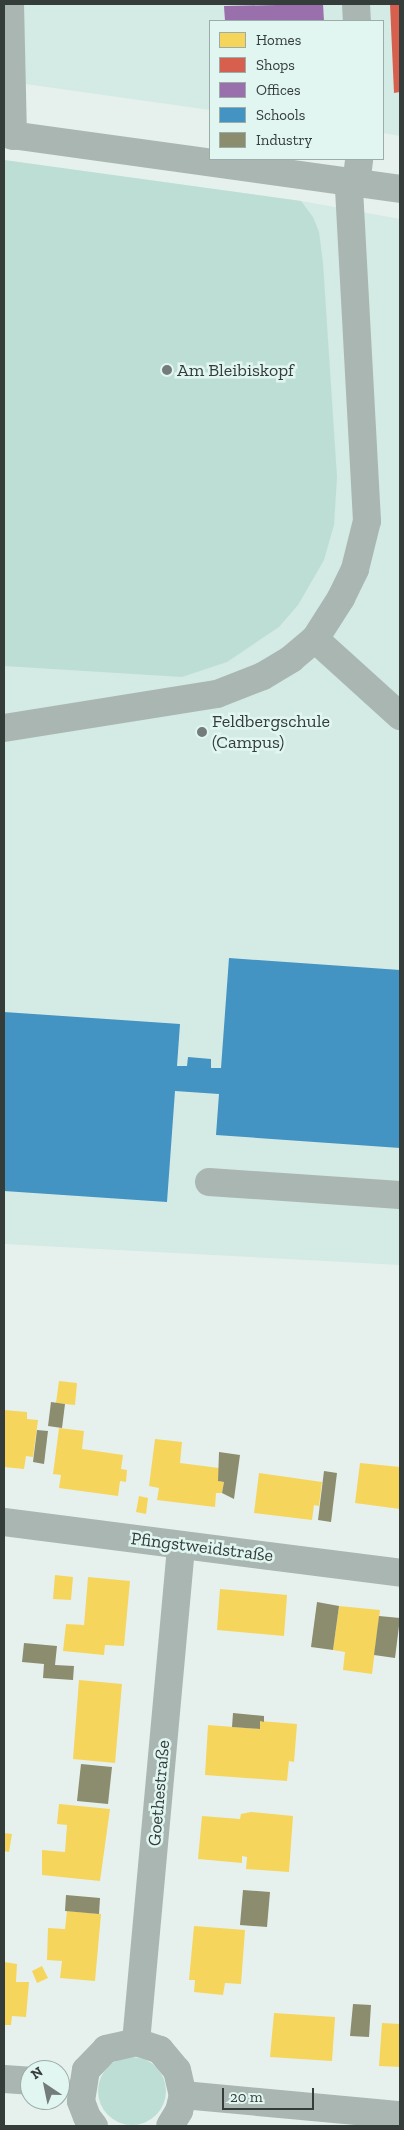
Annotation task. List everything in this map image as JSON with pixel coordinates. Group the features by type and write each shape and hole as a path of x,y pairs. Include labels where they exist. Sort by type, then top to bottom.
{"street":[{"path":"10,4 8,135 209,159"},
{"path":"356,4 357,20"},
{"path":"220,160 355,176 400,189"},
{"path":"4,728 217,694 264,676 291,659 314,639 355,569 366,521 355,176"},
{"path":"314,639 400,716"},
{"path":"209,1182 400,1196"},
{"name":"Pfingstweidstraße","path":"4,1522 400,1573"},
{"name":"Goethestraße","path":"136,2042 181,1545"},
{"path":"94,2126 86,2117 82,2101 71,2084 101,2053 120,2044 136,2042 160,2050 170,2059 177,2070 183,2095 179,2111 170,2126"},
{"path":"4,2079 20,2080"},
{"path":"183,2095 400,2115"}],"shaded area":[{"path":"4,4 400,4 400,136 384,133 384,20 209,20 209,110 4,81"},
{"name":"Feldbergschule (Campus)","path":"4,160 301,201 400,219 400,1265 4,1244"},
{"name":"Am Bleibiskopf","path":"4,160 301,201 313,217 319,232 323,263 337,477 334,525 324,560 298,605 279,627 227,662 182,677 4,666"},
{"path":"139,2057 151,2063 160,2072 166,2084 164,2104 156,2115 139,2125 125,2125 108,2115 100,2104 98,2084 108,2067 119,2059"}],"building: Homes":[{"path":"59,1381 77,1383 75,1405 56,1403"},
{"path":"4,1410 27,1412 27,1419 38,1420 33,1457 26,1456 24,1469 4,1467"},
{"path":"59,1428 84,1431 82,1449 123,1455 121,1469 127,1470 126,1482 120,1481 118,1496 59,1488 61,1475 53,1474"},
{"path":"155,1439 182,1442 180,1463 219,1468 218,1481 224,1482 222,1493 216,1493 215,1507 157,1500 159,1488 149,1486"},
{"path":"360,1463 400,1467 400,1509 355,1503"},
{"path":"259,1473 322,1482 319,1506 314,1505 312,1520 254,1513"},
{"path":"139,1496 148,1498 146,1514 136,1512"},
{"path":"55,1575 73,1577 71,1600 53,1599"},
{"path":"88,1577 130,1581 124,1646 105,1645 104,1655 63,1651 66,1624 84,1625"},
{"path":"220,1589 287,1595 284,1636 217,1630"},
{"path":"339,1606 380,1610 372,1674 343,1670 345,1652 333,1650"},
{"path":"79,1680 122,1684 115,1763 73,1759"},
{"path":"260,1721 297,1724 294,1762 289,1761 287,1781 205,1775 208,1725 260,1729"},
{"path":"59,1804 110,1809 100,1881 42,1875 42,1850 65,1852 67,1825 57,1824"},
{"path":"251,1812 293,1816 289,1872 246,1869 247,1857 242,1856 242,1863 198,1859 202,1816 240,1819 241,1814"},
{"path":"4,1833 12,1834 9,1852 4,1851"},
{"path":"67,1911 101,1914 95,1981 60,1978 62,1961 47,1960 48,1928 65,1929"},
{"path":"194,1926 245,1930 241,1984 225,1983 223,1995 194,1992 195,1980 189,1980"},
{"path":"4,1962 17,1964 16,1982 29,1982 26,2017 12,2016 11,2025 4,2025"},
{"path":"42,1966 48,1978 37,1983 32,1971"},
{"path":"274,2013 335,2017 332,2061 270,2057"},
{"path":"382,2023 400,2024 400,2067 379,2066"}],"building: Shops":[{"path":"390,4 400,4 400,92 394,93"}],"building: Offices":[{"path":"323,4 324,20 225,20 224,6"}],"building: Schools":[{"path":"229,958 400,970 400,1148 216,1135 219,1094 175,1091 167,1202 4,1191 4,1012 180,1024 177,1066 187,1066 188,1057 211,1059 211,1068 221,1068"}],"building: Industry":[{"path":"51,1402 65,1404 62,1428 48,1426"},
{"path":"37,1430 48,1431 44,1464 33,1462"},
{"path":"219,1452 240,1455 234,1499 222,1493 224,1482 218,1481"},
{"path":"324,1471 337,1473 331,1522 318,1520"},
{"path":"317,1602 339,1606 333,1650 311,1647"},
{"path":"379,1616 400,1618 395,1658 374,1655"},
{"path":"24,1643 57,1646 55,1665 74,1666 73,1680 43,1678 44,1664 22,1662"},
{"path":"233,1713 264,1716 264,1722 260,1721 260,1729 232,1727"},
{"path":"81,1764 112,1767 108,1804 77,1801"},
{"path":"243,1890 270,1892 267,1927 240,1925"},
{"path":"66,1895 100,1898 99,1914 65,1911"},
{"path":"353,2004 371,2005 369,2037 350,2036"}],"place":[{"name":"Am Bleibiskopf","path":"167,370"},
{"name":"Feldbergschule (Campus)","path":"202,732"}]}
